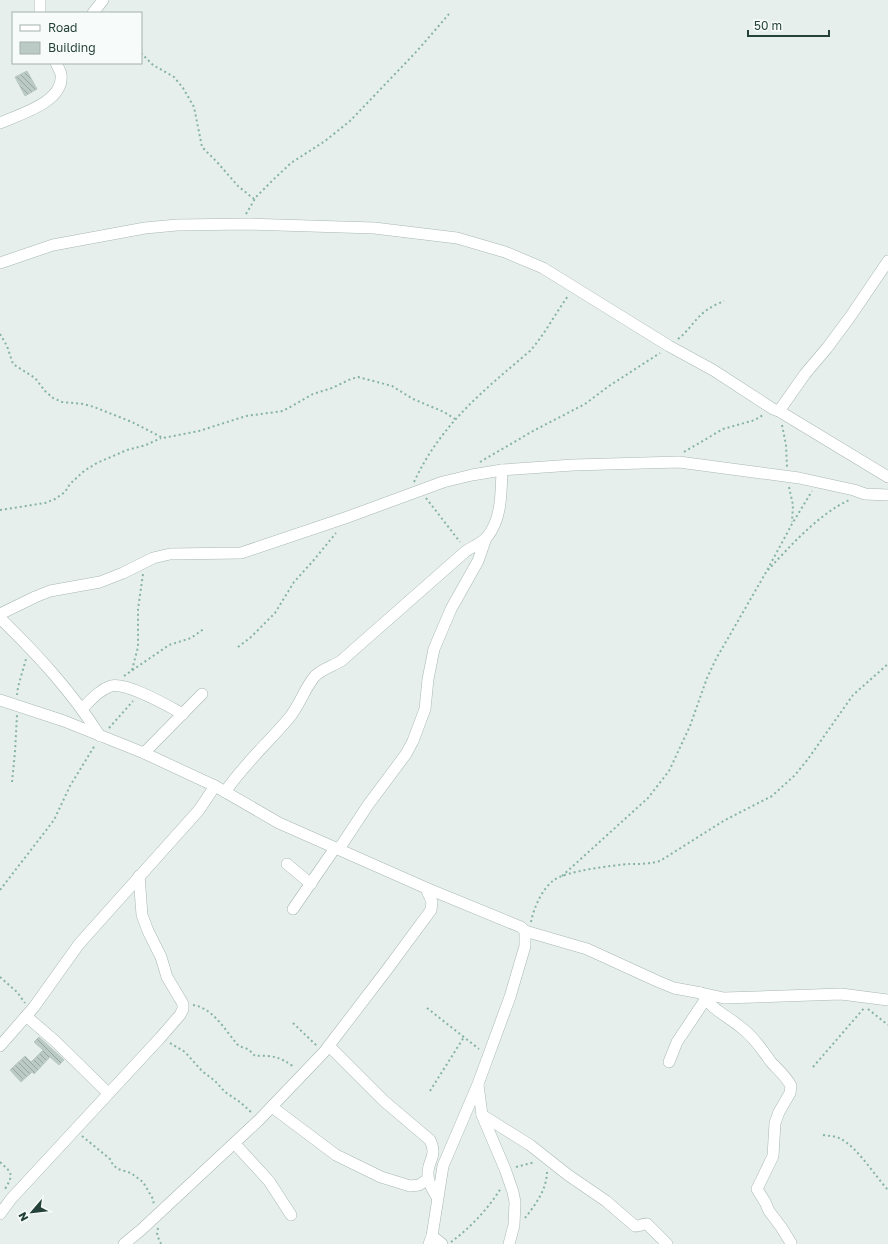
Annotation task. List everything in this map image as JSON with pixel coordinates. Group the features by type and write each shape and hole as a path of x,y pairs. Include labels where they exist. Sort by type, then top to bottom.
{"street":[{"path":"40,0 40,12"},
{"path":"94,12 103,0"},
{"path":"0,123 45,103 52,98 60,83 61,74 56,64"},
{"path":"0,263 53,246 145,228 177,225 240,224 374,228 457,238 504,252 543,268 669,346 713,370 776,410 888,477"},
{"path":"776,410 827,348 888,261"},
{"path":"0,614 50,591 100,582 123,573 153,558 170,554 241,553 345,518 443,482 502,470 574,464 679,462 818,482 865,494 888,495"},
{"path":"293,909 414,741 425,709 428,679 434,649 450,608 478,561 486,538 498,514 502,470"},
{"path":"225,792 240,772 290,717 315,675 321,670 341,661 466,551 486,538"},
{"path":"0,618 30,646 48,666 82,709 100,736"},
{"path":"82,709 97,694 110,687 118,686 139,692 183,714"},
{"path":"144,753 202,694"},
{"path":"0,700 64,721 144,753 215,786 279,823 426,888 521,927 527,931 587,949 674,988 703,997 724,998 827,993 888,1000"},
{"path":"0,1046 27,1015 79,944 199,810 215,786"},
{"path":"287,864 311,884"},
{"path":"0,1214 108,1093 160,1038 184,1009 183,1004 167,977 162,957 148,931 142,915 139,876"},
{"path":"124,1244 235,1144 326,1049 431,910 432,902 426,888"},
{"path":"442,1244 431,1240 443,1166 478,1084 510,997 527,931"},
{"path":"669,1062 677,1042 703,997"},
{"path":"703,997 716,1010 752,1036 770,1061 784,1075 791,1086 790,1093 779,1112 775,1123 773,1156 757,1189 765,1202 768,1212 781,1227 791,1243"},
{"path":"27,1015 108,1093"},
{"path":"326,1049 357,1073 379,1096 430,1140 433,1147 433,1157 428,1170 428,1179 437,1197"},
{"path":"478,1084 482,1115 507,1176 515,1202 514,1225 509,1244"},
{"path":"272,1107 336,1155 381,1177 410,1186 419,1184 428,1179"},
{"path":"482,1115 514,1135 606,1201 635,1226 647,1224 667,1244"},
{"path":"235,1144 269,1181 291,1216"}],"path":[{"path":"240,224 254,199 263,188 291,164 325,141 350,121 417,51 448,14"},
{"path":"142,54 153,65 174,77 183,88 194,107 202,147 218,162 243,191 254,199"},
{"path":"408,494 419,472 442,434 468,404 536,344 557,311 575,287"},
{"path":"480,462 550,421 585,404 669,346 685,334 709,308 724,301"},
{"path":"0,334 7,346 13,364 35,378 45,391 53,398 62,402 83,404 94,407 132,422 162,438"},
{"path":"0,510 45,503 55,499 65,492 70,484 84,471 96,463 127,450 153,443 162,438 199,431 246,416 283,412 314,394 358,377 392,386 413,399 444,412 455,419"},
{"path":"683,452 716,432 755,420 776,410 786,445 788,477 793,505 792,524"},
{"path":"562,876 648,798 669,772 690,726 710,672 792,524 818,482"},
{"path":"420,490 438,516 466,551"},
{"path":"765,574 790,546 826,515 842,503 865,494"},
{"path":"238,647 275,613 294,582 331,540 345,518"},
{"path":"132,671 138,647 139,593 146,561"},
{"path":"110,687 169,645 191,638 204,628"},
{"path":"12,782 16,752 18,706 16,692 30,646"},
{"path":"527,931 533,912 541,895 554,880 580,871 649,864 660,860 719,824 772,796 795,775 808,759 853,695 888,664"},
{"path":"0,890 54,820 70,786 100,736 118,719 139,692"},
{"path":"0,976 24,1000 27,1015"},
{"path":"860,996 872,1014 888,1025"},
{"path":"183,1004 199,1006 204,1009 222,1025 238,1046 248,1049 254,1056 279,1057 303,1074"},
{"path":"813,1068 866,1006"},
{"path":"427,1008 488,1055"},
{"path":"293,1023 326,1049"},
{"path":"430,1091 464,1037"},
{"path":"160,1038 175,1045 185,1052 202,1071 247,1108 259,1120"},
{"path":"76,1129 110,1159 113,1165 118,1169 131,1173 143,1182 153,1199 154,1218"},
{"path":"823,1135 834,1136 854,1149 888,1190"},
{"path":"449,1244 461,1235 485,1210 500,1190 507,1176 517,1167 548,1159 546,1181 542,1193 531,1210 512,1233"},
{"path":"0,1162 10,1171 12,1176 3,1193"}],"building":[{"path":"27,71 37,89 25,96 15,77"},
{"path":"39,1037 64,1060 59,1065 50,1057 34,1074 32,1072 21,1082 10,1070 25,1056 31,1062 43,1050 34,1042"}]}
